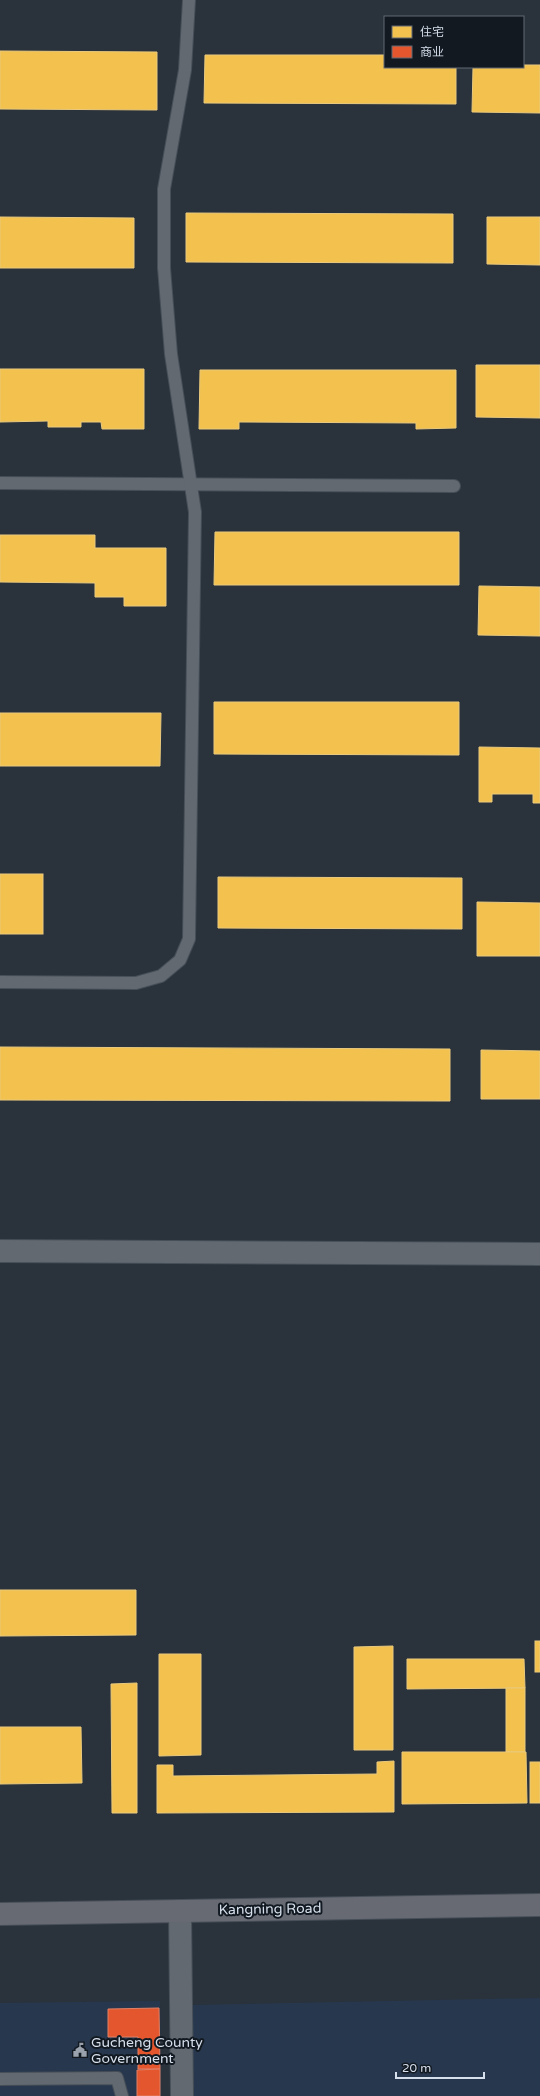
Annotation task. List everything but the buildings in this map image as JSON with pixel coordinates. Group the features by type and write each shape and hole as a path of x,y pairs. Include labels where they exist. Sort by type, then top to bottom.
{"street":[{"path":"0,1251 540,1254"},
{"name":"Kangning Road","path":"0,1914 540,1904"},
{"path":"180,1911 182,2096"}],"lane":[{"path":"0,982 136,983 161,976 166,972 180,960 189,939 195,512 171,354 164,268 164,189 185,70 190,0"},
{"path":"0,483 454,486"},
{"path":"0,2079 117,2078 122,2090 122,2096"}],"shaded area":[{"path":"540,1998 540,2096 191,2096 189,2005"},
{"name":"Gucheng County Government","path":"160,2001 161,2096 0,2096 0,2003"}],"place":[{"name":"Gucheng County Government","path":"80,2050"}]}
